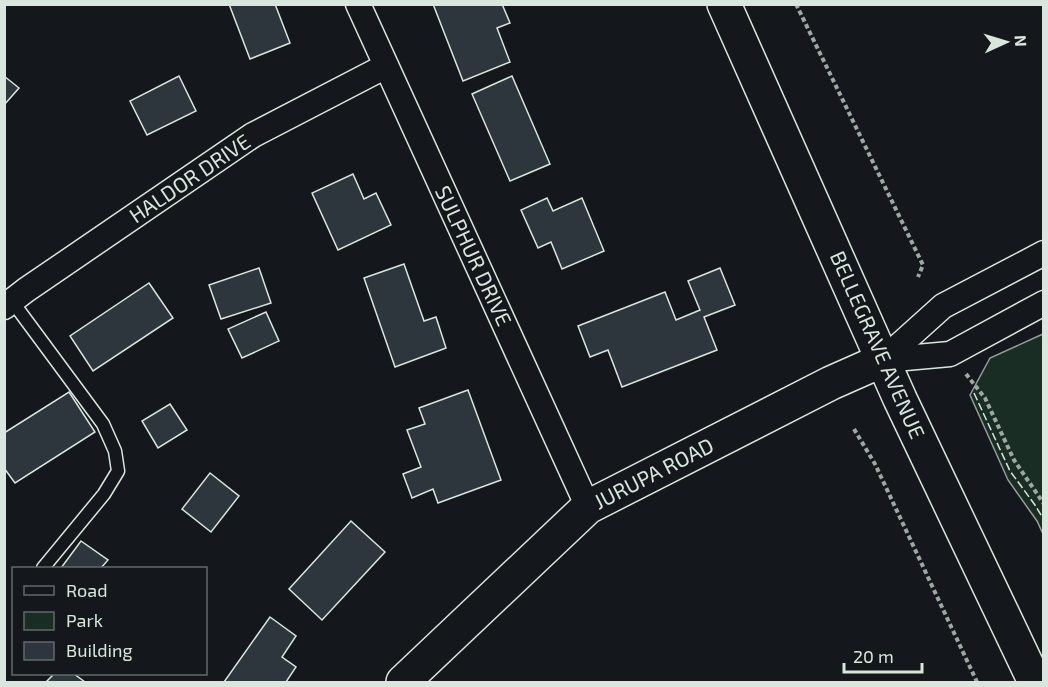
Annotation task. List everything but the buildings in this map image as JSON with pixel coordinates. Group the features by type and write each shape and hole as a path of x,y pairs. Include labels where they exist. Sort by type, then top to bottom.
{"main road":[{"name":"BELLEGRAVE AVENUE","path":"724,4 883,360 1035,682"},
{"name":"JURUPA ROAD","path":"404,682 588,507 831,383 883,360"}],"street":[{"name":"SULPHUR DRIVE","path":"358,4 588,507"},
{"name":"HALDOR DRIVE","path":"8,304 253,135 386,66"},
{"path":"883,360 943,306 1044,253"},
{"path":"883,360 950,354 1044,303"}],"lane":[{"path":"8,304 103,424 116,451 118,471 104,494 45,567"}],"path":[{"path":"796,4 923,265 918,277"},
{"path":"962,370 986,398 1014,460 1044,504"},
{"path":"854,429 875,464 977,682"}],"green space":[{"path":"1043,334 1043,534 1037,521 1008,480 970,395 990,358"}],"fence":[{"path":"974,393 1010,471 1044,520"}]}
